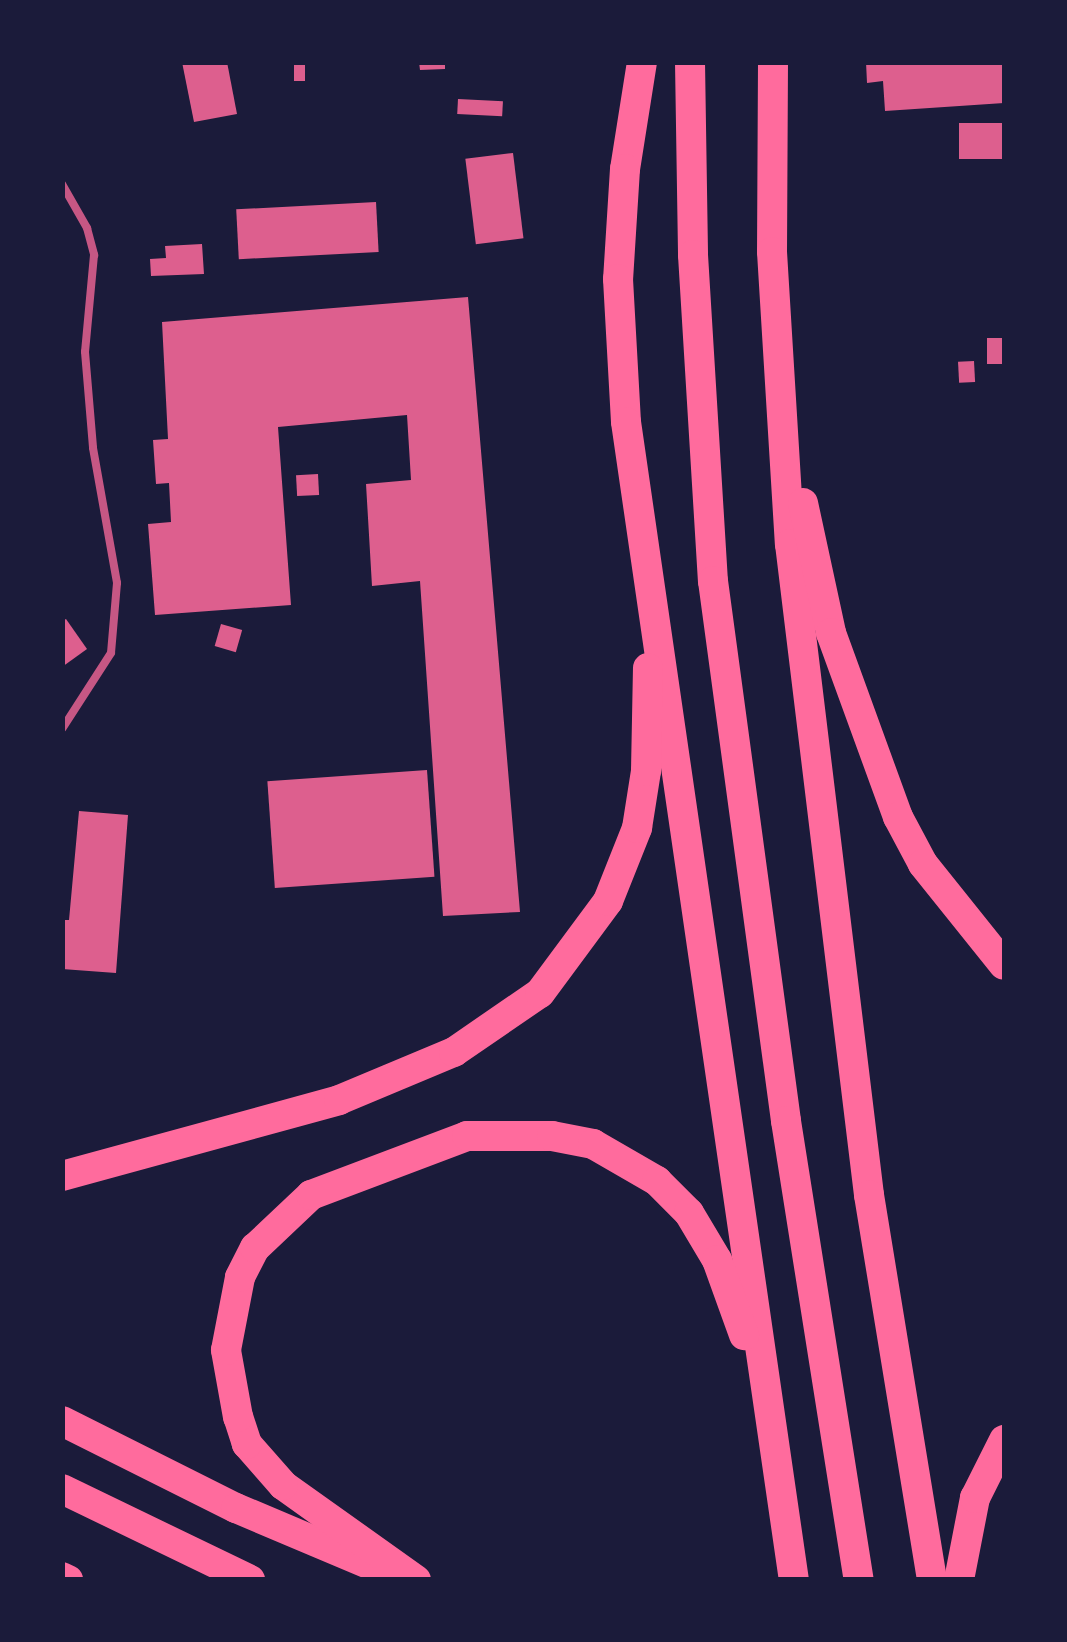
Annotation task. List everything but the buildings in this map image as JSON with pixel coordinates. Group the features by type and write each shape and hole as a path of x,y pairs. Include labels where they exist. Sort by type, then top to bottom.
{"highway":[{"path":"642,62 625,169 618,279 646,585 702,924 794,1580"},
{"path":"690,62 692,255 712,581 786,1122 859,1580"},
{"path":"773,62 779,391 819,806 869,1195 932,1580"},
{"path":"779,391 831,633 858,720 923,864 1004,965"},
{"path":"62,1176 339,1100 454,1052 540,993 608,901 636,828 646,771 646,585"},
{"path":"412,1580 283,1485 247,1444 228,1380 229,1316 254,1248 310,1195 468,1136 552,1136 593,1144 657,1181 689,1214 737,1314 786,1520"},
{"path":"62,1421 236,1508 412,1580"},
{"path":"958,1580 975,1498 1004,1440"},
{"path":"62,1489 250,1580"}],"lane":[{"path":"62,184 88,228 94,255 85,352 92,448 117,583 110,653 62,730"}]}
